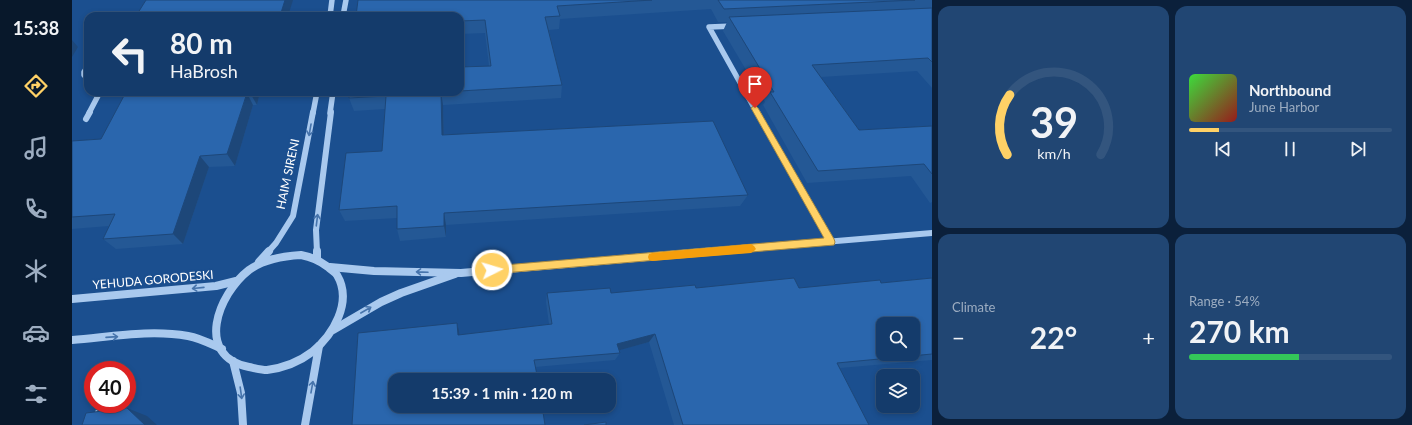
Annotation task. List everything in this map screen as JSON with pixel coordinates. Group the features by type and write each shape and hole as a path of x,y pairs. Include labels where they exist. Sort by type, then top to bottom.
{"street":[{"path":"330,12 332,0"},
{"path":"344,12 346,0"},
{"path":"741,26 709,27 830,242"},
{"path":"86,118 98,96"},
{"name":"HAIM SIRENI","path":"249,270 268,254 293,216 316,96"},
{"path":"317,259 316,230 333,96"},
{"path":"330,267 374,271 461,273 932,232"},
{"path":"302,255 317,259 330,267 339,279 343,295 341,312 333,330 319,346 301,359 281,367 270,369 250,368 233,361 222,349 216,334 216,318 221,302 237,281 249,270 266,261 284,256 302,255"},
{"path":"333,330 381,302 401,293 461,273"},
{"name":"YEHUDA GORODESKI","path":"72,299 200,288 226,285 237,281"},
{"path":"72,340 157,333 174,334 204,340 222,349"},
{"path":"305,425 319,346"},
{"path":"233,361 239,382 243,411 243,425"},
{"path":"95,425 99,413"}],"building":[{"path":"146,0 285,0 281,12 138,12"},
{"path":"358,0 652,0 557,6 560,16 545,17 562,85 464,91 464,67 491,66 485,20 464,21 464,12 356,12"},
{"path":"718,0 915,0 724,9"},
{"path":"932,8 932,62 928,58 812,65 859,130 932,126 932,174 924,164 818,171 770,92 774,92 729,17"},
{"path":"124,96 246,96 227,154 200,156 173,234 103,239 115,214 72,217 72,141 101,139"},
{"path":"349,96 386,96 349,98"},
{"path":"386,96 441,96 442,135 713,121 748,195 444,213 444,226 397,229 397,206 339,210 346,153 382,151"},
{"path":"794,278 799,288 880,280 881,283 932,278 932,354 920,355 920,317 876,317 876,359 837,363 869,425 683,425 655,334 617,344 620,353 534,360 537,373 388,373 388,413 543,413 545,425 352,425 358,333 457,323 458,335 552,324 547,293 610,288 611,293 695,285 696,288"},
{"path":"86,413 132,413 145,425 82,425"},
{"path":"606,422 606,425 584,425"}],"slow traffic":[{"path":"652,257 751,249"}],"route":[{"path":"492,270 830,242 755,108"}]}
